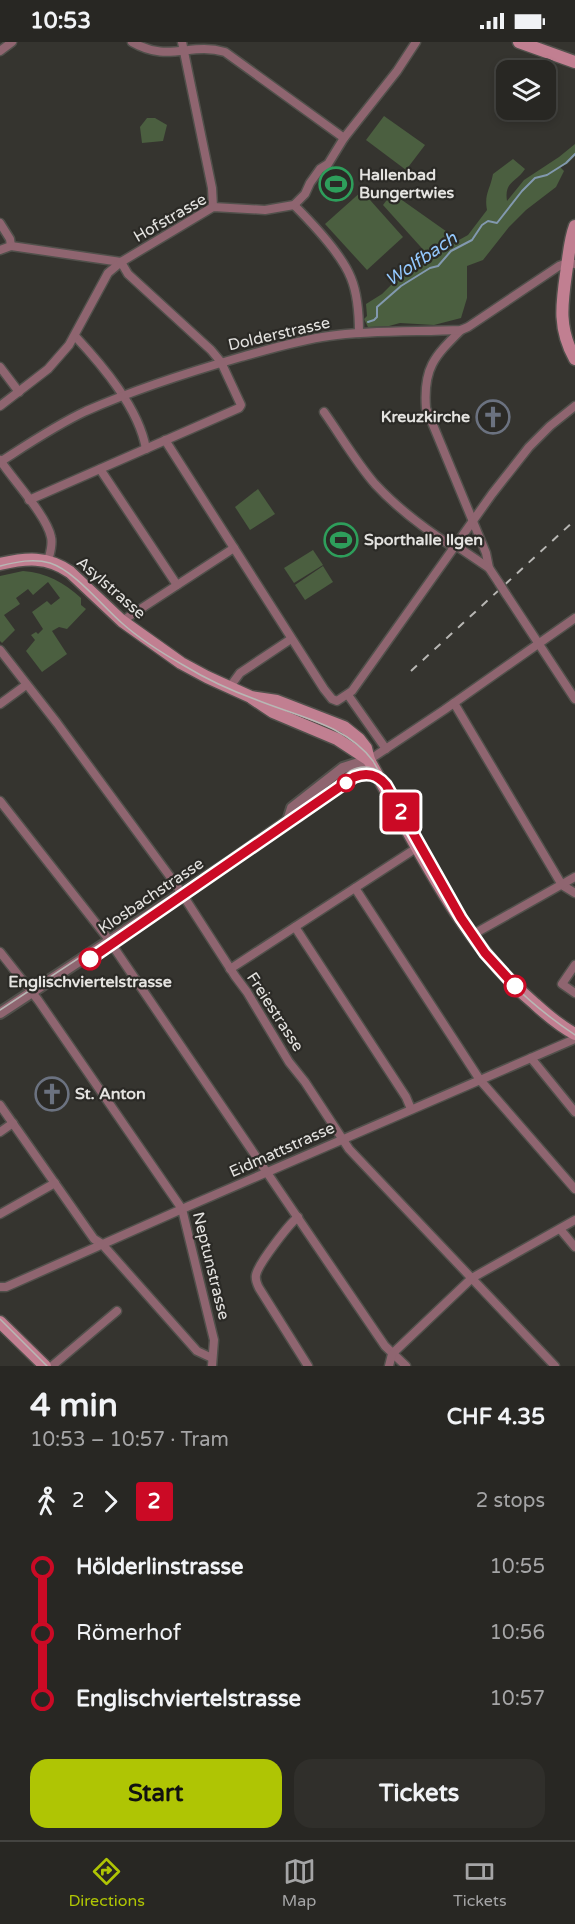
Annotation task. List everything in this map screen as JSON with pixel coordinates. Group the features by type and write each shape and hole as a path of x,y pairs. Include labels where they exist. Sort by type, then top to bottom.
{"main road":[{"path":"519,42 575,62"},
{"path":"575,226 571,264 561,312 563,331 575,359"},
{"path":"0,564 27,559 48,561"},
{"name":"Asylstrasse","path":"48,561 70,572 122,621 180,663 252,697 273,712 337,739 369,760 448,899 472,935 494,964 525,996 575,1037"},
{"name":"Asylstrasse","path":"490,957 575,1029"},
{"path":"0,1322 45,1366"}],"street":[{"path":"0,51 12,42"},
{"path":"132,42 155,51 169,51 182,45 213,47 225,52 344,138"},
{"path":"359,333 356,293 351,276 340,258 294,205 305,194 320,169 328,164 344,138 397,71 416,42"},
{"path":"182,45 212,188 213,207"},
{"name":"Hofstrasse","path":"0,406 48,369 69,345 108,273 121,262 213,207 265,210 294,205"},
{"path":"0,224 10,239 11,246"},
{"path":"0,250 11,246 121,262 128,274 211,350 221,362 241,402 239,408 29,500"},
{"path":"571,264 559,266 461,330 435,358 426,378 425,390 426,408 431,423 486,553 489,568 575,699"},
{"name":"Dolderstrasse","path":"0,461 56,427 86,412 123,396 221,362 327,336 461,330"},
{"path":"75,336 123,396 144,439 146,448"},
{"path":"0,367 19,392"},
{"path":"165,440 291,639 332,699 337,701 348,695 472,521 529,447 575,406"},
{"path":"324,412 374,482 390,500 424,529 489,568"},
{"path":"0,461 51,535 52,545 48,561"},
{"path":"100,469 177,585"},
{"path":"122,621 234,548"},
{"name":"Klosbachstrasse","path":"0,1013 298,816 350,778 369,760 575,618"},
{"path":"229,688 240,673 291,639"},
{"name":"Freiestrasse","path":"0,650 57,723 181,893 262,1015 289,1062 305,1082 342,1140 555,1366"},
{"path":"0,704 26,685"},
{"path":"348,695 386,749"},
{"path":"454,703 562,885 575,893"},
{"path":"0,801 109,942 385,1346 406,1366"},
{"path":"230,969 418,847"},
{"path":"472,935 575,877"},
{"path":"355,888 480,1080 575,1189"},
{"path":"295,927 411,1109"},
{"name":"Neptunstrasse","path":"0,952 32,992 182,1209 214,1340 212,1362"},
{"path":"575,965 562,984 575,993"},
{"name":"Eidmattstrasse","path":"0,1287 6,1287 575,1037"},
{"path":"531,1058 575,1112"},
{"path":"0,1105 94,1239 102,1245 197,1351 212,1362"},
{"path":"0,1132 13,1123"},
{"path":"0,1214 55,1183"},
{"path":"298,1217 287,1228 256,1275 259,1288 308,1366"},
{"path":"389,1366 393,1354 472,1278 575,1220"},
{"path":"560,1229 575,1247"},
{"path":"52,1366 117,1311"}],"green space":[{"path":"384,116 425,145 406,170 366,140"},
{"path":"147,118 155,118 167,125 163,141 142,143 140,127"},
{"path":"575,144 575,156 560,167 564,171 556,187 526,210 509,227 483,260 467,266 467,298 461,318 434,325 400,323 368,327 364,319 367,316 366,304 430,256 468,235 487,210 487,196 493,174 513,159 525,169 509,186 507,201 524,180"},
{"path":"362,191 403,237 367,270 325,224"},
{"path":"392,193 450,234 439,249 428,255 383,205"},
{"path":"258,489 275,514 250,530 235,507"},
{"path":"313,550 323,565 294,583 284,568"},
{"path":"323,566 333,582 305,600 295,585"},
{"path":"23,571 47,576 68,587 81,598 81,605 86,609 67,629 59,627 52,631 67,654 42,672 26,651 35,640 31,635 36,632 38,634 43,629 32,612 47,601 51,605 60,598 48,582 33,595 28,589 16,598 20,604 4,615 15,630 2,643 0,641 0,576"}],"waterway":[{"name":"Wolfbach","path":"368,322 377,317 377,307 401,286 430,268 438,266 451,251 472,240 482,225 488,221 497,223 535,178 547,175 566,163 575,154"}],"tram line":[{"path":"0,566 37,561 59,567 79,581 130,630 167,656 229,689 335,730 362,749 373,761 449,901 478,944 522,994 575,1035"},
{"path":"0,1010 261,838 350,771 366,767 381,772"},
{"name":"2","path":"90,959 354,777 370,774 386,785 442,887 472,936 502,974 515,986"},
{"path":"0,1319 47,1366"}],"railway":[{"path":"411,671 575,520"}],"place":[{"name":"Hallenbad Bungertwies","path":"336,184"},
{"name":"Kreuzkirche","path":"493,417"},
{"name":"Sporthalle Ilgen","path":"341,540"},
{"name":"Englischviertelstrasse","path":"90,959"},
{"name":"St. Anton","path":"52,1094"}]}
